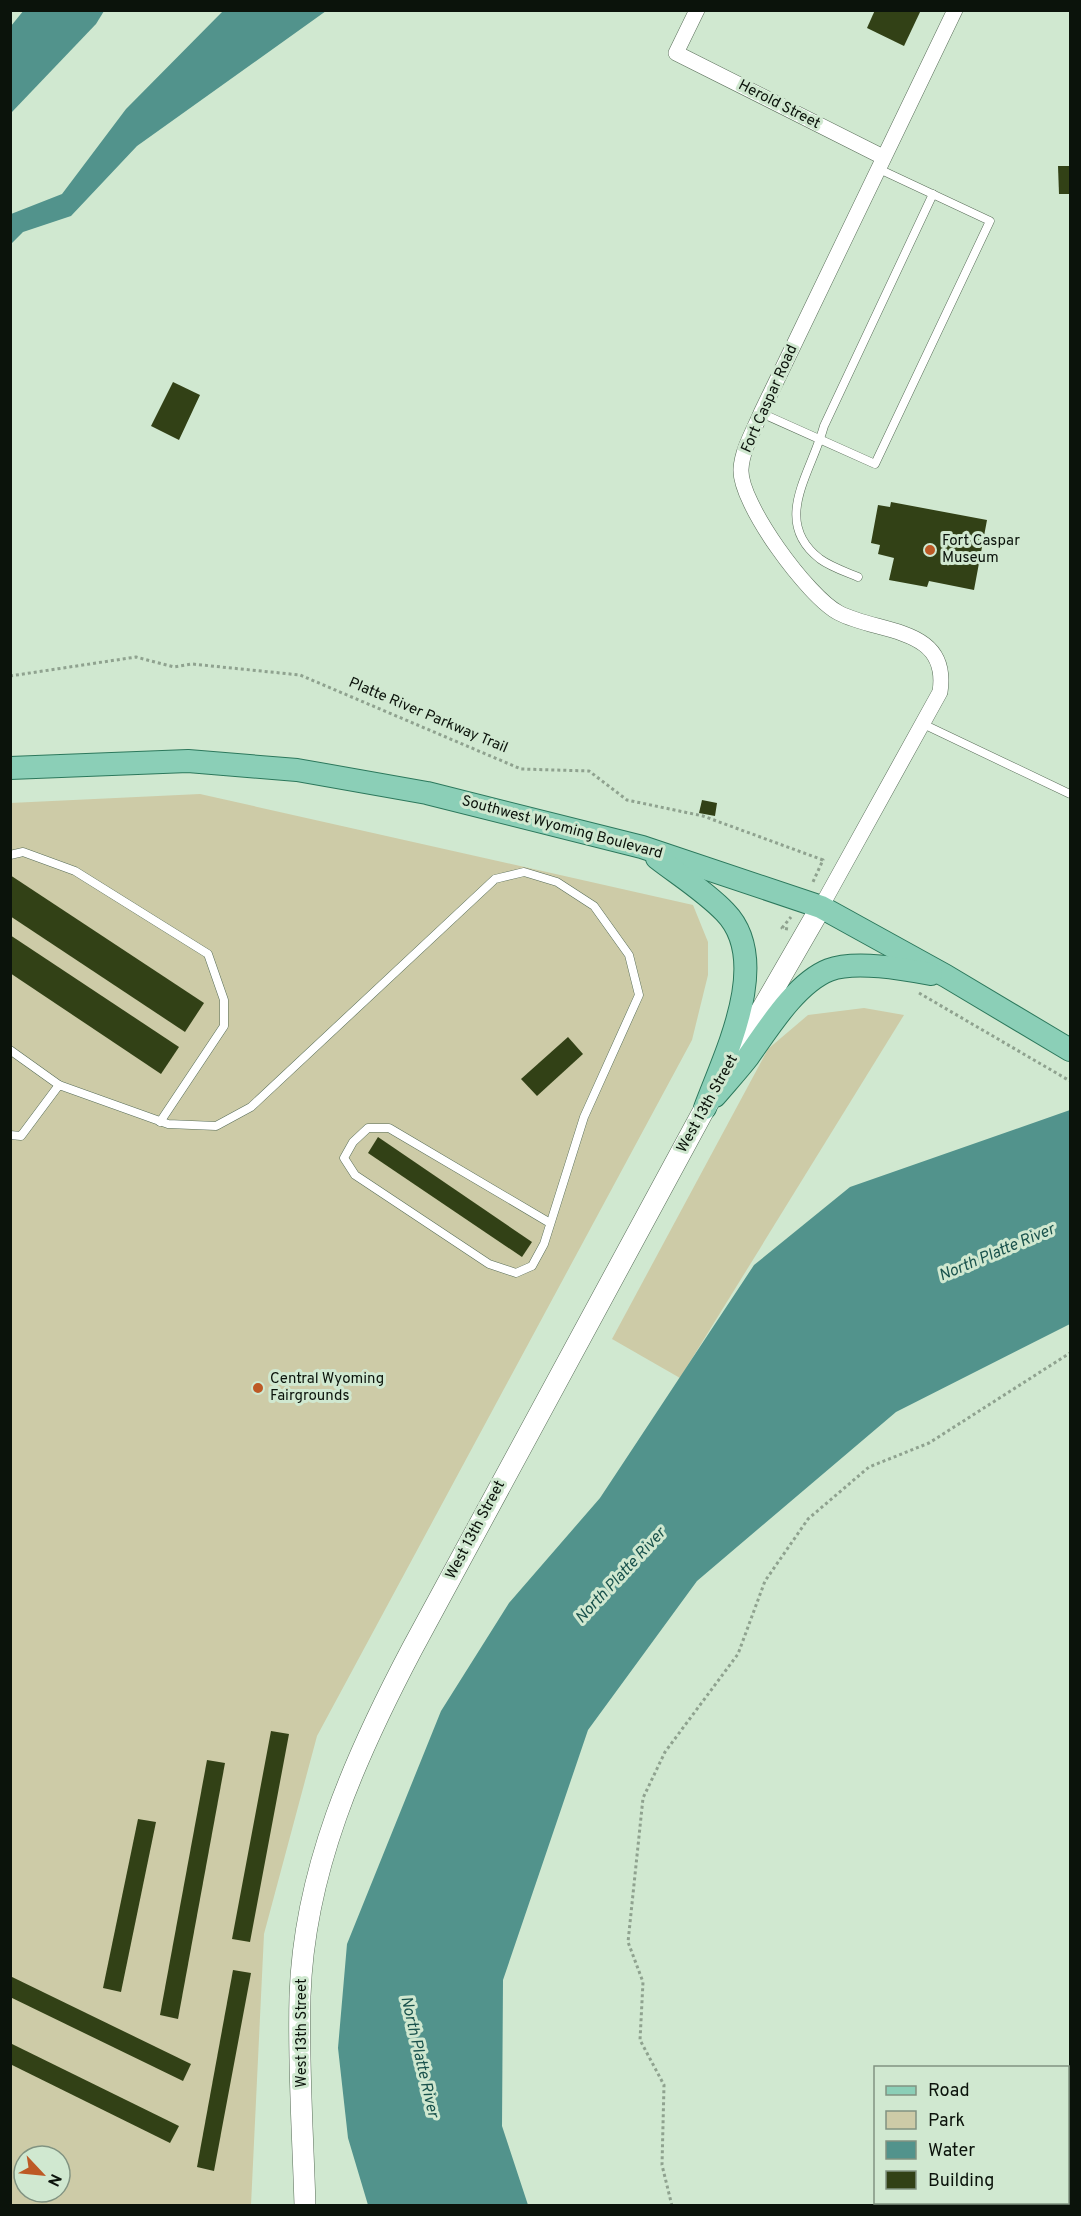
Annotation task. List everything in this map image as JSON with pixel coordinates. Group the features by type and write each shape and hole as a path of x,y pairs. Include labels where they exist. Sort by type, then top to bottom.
{"main road":[{"name":"Southwest Wyoming Boulevard","path":"10,768 188,761 297,770 427,793 642,846 821,907 946,976 1071,1050"},
{"path":"642,846 726,913 740,933 746,972 741,1009 705,1108"},
{"name":"West 13th Street","path":"305,2205 300,1996 314,1888 347,1783 368,1732 412,1648 705,1108 821,907"},
{"path":"705,1108 747,1058 777,1014 805,987 830,970 855,967 896,968 946,976"}],"street":[{"name":"Herold Street","path":"697,10 676,53 880,162"},
{"name":"Fort Caspar Road","path":"821,907 940,692 943,675 937,659 911,635 839,613 825,603 797,574 753,508 744,489 741,468 761,413 955,10"}],"lane":[{"path":"761,413 875,464 990,221 933,194 880,162"},
{"path":"858,578 822,561 803,544 796,526 795,509 824,426 933,194"},
{"path":"922,724 1071,794"},
{"path":"10,855 23,852 75,871 208,954 224,1000 224,1026 160,1122"},
{"path":"10,1050 59,1085 168,1125 216,1126 251,1107 495,879 524,872 557,882 594,906 629,955 639,995 584,1117 550,1223 532,1266 516,1273 489,1264 356,1175 344,1158 353,1142 368,1128 389,1128 550,1223"},
{"path":"10,1135 21,1136 59,1085"}],"path":[{"name":"Platte River Parkway Trail","path":"10,676 136,657 174,667 192,664 300,675 521,769 589,771 627,800 703,816 823,860"},
{"path":"1048,1068 1071,1081"},
{"path":"672,2205 662,2165 664,2085 640,2040 643,1982 628,1942 643,1798 665,1752 738,1654 765,1581 807,1519 869,1467 929,1443 1071,1353"}],"green space":[{"name":"Central Wyoming Fairgrounds","path":"200,794 693,905 708,942 708,975 692,1040 317,1736 264,1934 251,2205 11,2205 10,803"},
{"path":"864,1008 904,1015 680,1378 612,1339 768,1049 808,1015"}],"water":[{"path":"24,10 104,11 96,24 11,113 11,26"},
{"path":"223,11 326,11 137,146 71,216 23,232 11,244 11,214 62,194 126,109"},
{"name":"North Platte River","path":"1070,1110 1070,1324 896,1412 697,1581 588,1730 503,1980 502,2126 528,2205 368,2205 348,2138 338,2048 347,1944 441,1711 509,1603 600,1498 754,1265 850,1187"}],"building":[{"path":"875,10 921,10 904,46 867,28"},
{"path":"1058,166 1070,166 1070,194 1059,194"},
{"path":"173,382 200,395 179,440 151,426"},
{"name":"Fort Caspar Museum","path":"891,502 987,520 974,590 929,581 927,587 889,580 894,558 878,554 880,545 871,543 878,505 890,507"},
{"path":"702,800 717,803 715,816 699,813"},
{"path":"10,875 204,1003 185,1032 10,916"},
{"path":"10,935 179,1047 161,1074 10,973"},
{"path":"568,1037 583,1054 537,1096 521,1079"},
{"path":"378,1137 532,1242 522,1257 368,1153"},
{"path":"271,1731 289,1734 250,1942 232,1939"},
{"path":"207,1760 225,1763 178,2019 160,2015"},
{"path":"138,1819 156,1822 121,1992 103,1988"},
{"path":"233,1970 251,1973 214,2171 197,2167"},
{"path":"10,1976 191,2064 183,2081 10,1997"},
{"path":"10,2043 179,2126 170,2143 10,2064"}],"place":[{"name":"Fort Caspar Museum","path":"930,550"},
{"name":"Central Wyoming Fairgrounds","path":"258,1388"}]}
